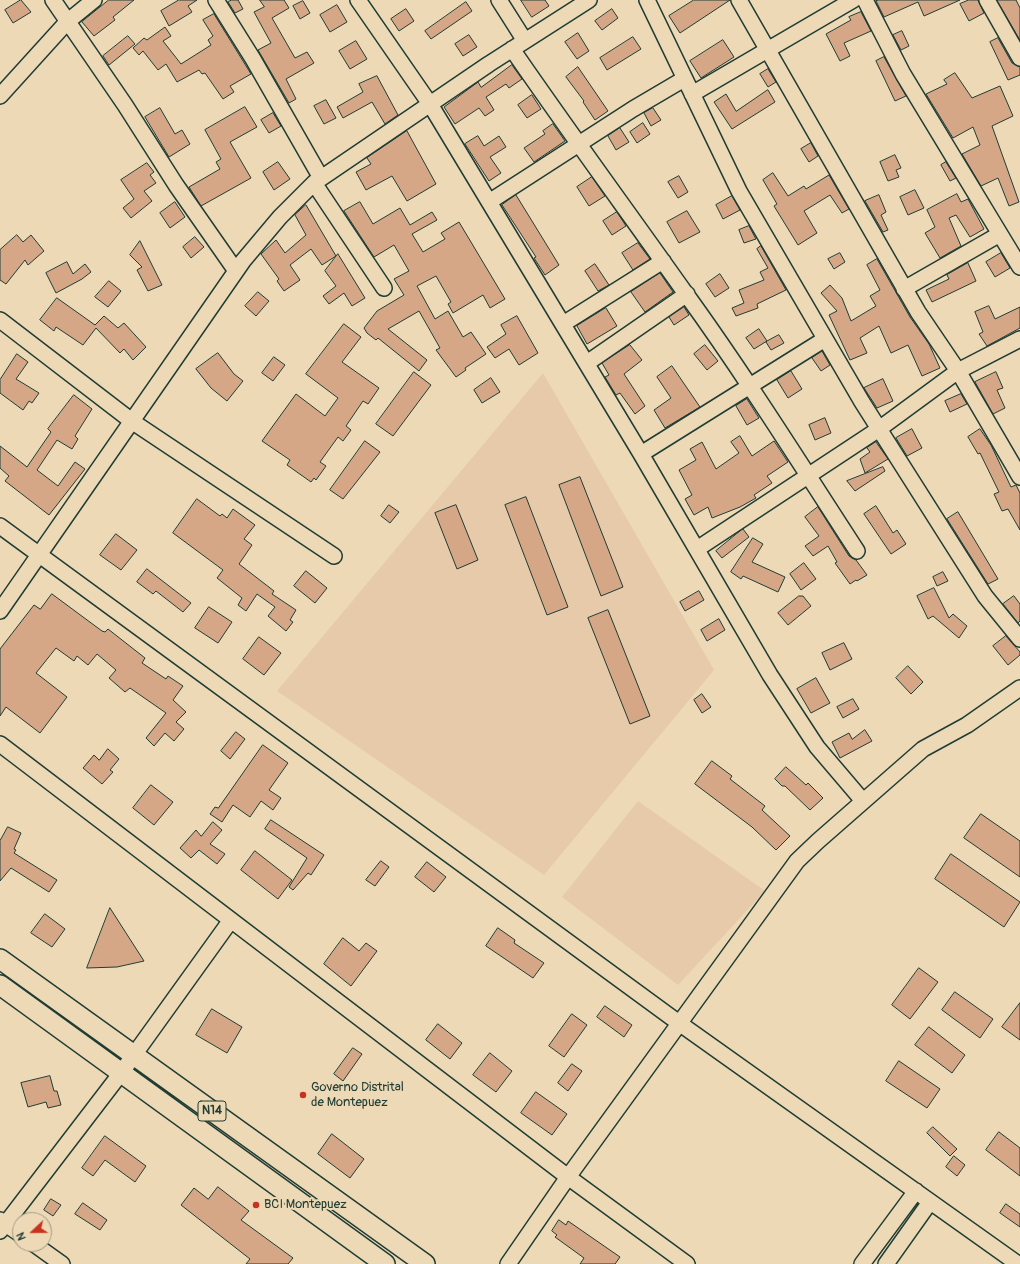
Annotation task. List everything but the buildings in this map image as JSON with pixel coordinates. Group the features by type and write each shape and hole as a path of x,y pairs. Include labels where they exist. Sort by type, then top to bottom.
{"main road":[{"name":"N14","path":"0,959 425,1264"},
{"name":"N14","path":"0,985 385,1264"},
{"path":"256,1171 268,1151"}],"street":[{"path":"53,0 125,106 176,186 236,271"},
{"path":"0,96 67,22 94,0"},
{"path":"216,0 254,59 318,180 384,288"},
{"path":"358,0 430,104 641,454 770,675 817,747 863,801"},
{"path":"499,0 525,41"},
{"path":"0,611 133,422 236,271 280,217 318,180 512,49 589,0"},
{"path":"646,0 739,191 825,339 879,429 985,596 1020,639"},
{"path":"740,0 904,289 958,370 1020,477"},
{"path":"692,94 853,0"},
{"path":"865,0 907,81 1020,266"},
{"path":"987,0 1020,58"},
{"path":"512,49 577,144 687,294 857,551"},
{"path":"489,202 577,144 684,79"},
{"path":"904,289 1000,234"},
{"path":"563,324 663,262"},
{"path":"586,363 687,294"},
{"path":"0,320 133,422 334,556"},
{"path":"641,454 825,339"},
{"path":"697,549 807,475 879,429 958,370 1020,339"},
{"path":"0,526 679,1023 1018,1264"},
{"path":"508,1264 568,1177 797,861 923,749 1016,695"},
{"path":"0,744 568,1177 688,1264"},
{"path":"12,1230 2,1225 121,1073 231,920"},
{"path":"862,1264 916,1191"},
{"path":"886,1264 930,1202"},
{"path":"45,1252 62,1264"}],"shaded area":[{"path":"543,373 714,670 544,875 277,691"},
{"path":"638,801 765,891 678,985 562,897"}],"place":[{"name":"Governo Distrital de Montepuez","path":"303,1095"},
{"name":"BCI Montepuez","path":"256,1205"}]}
